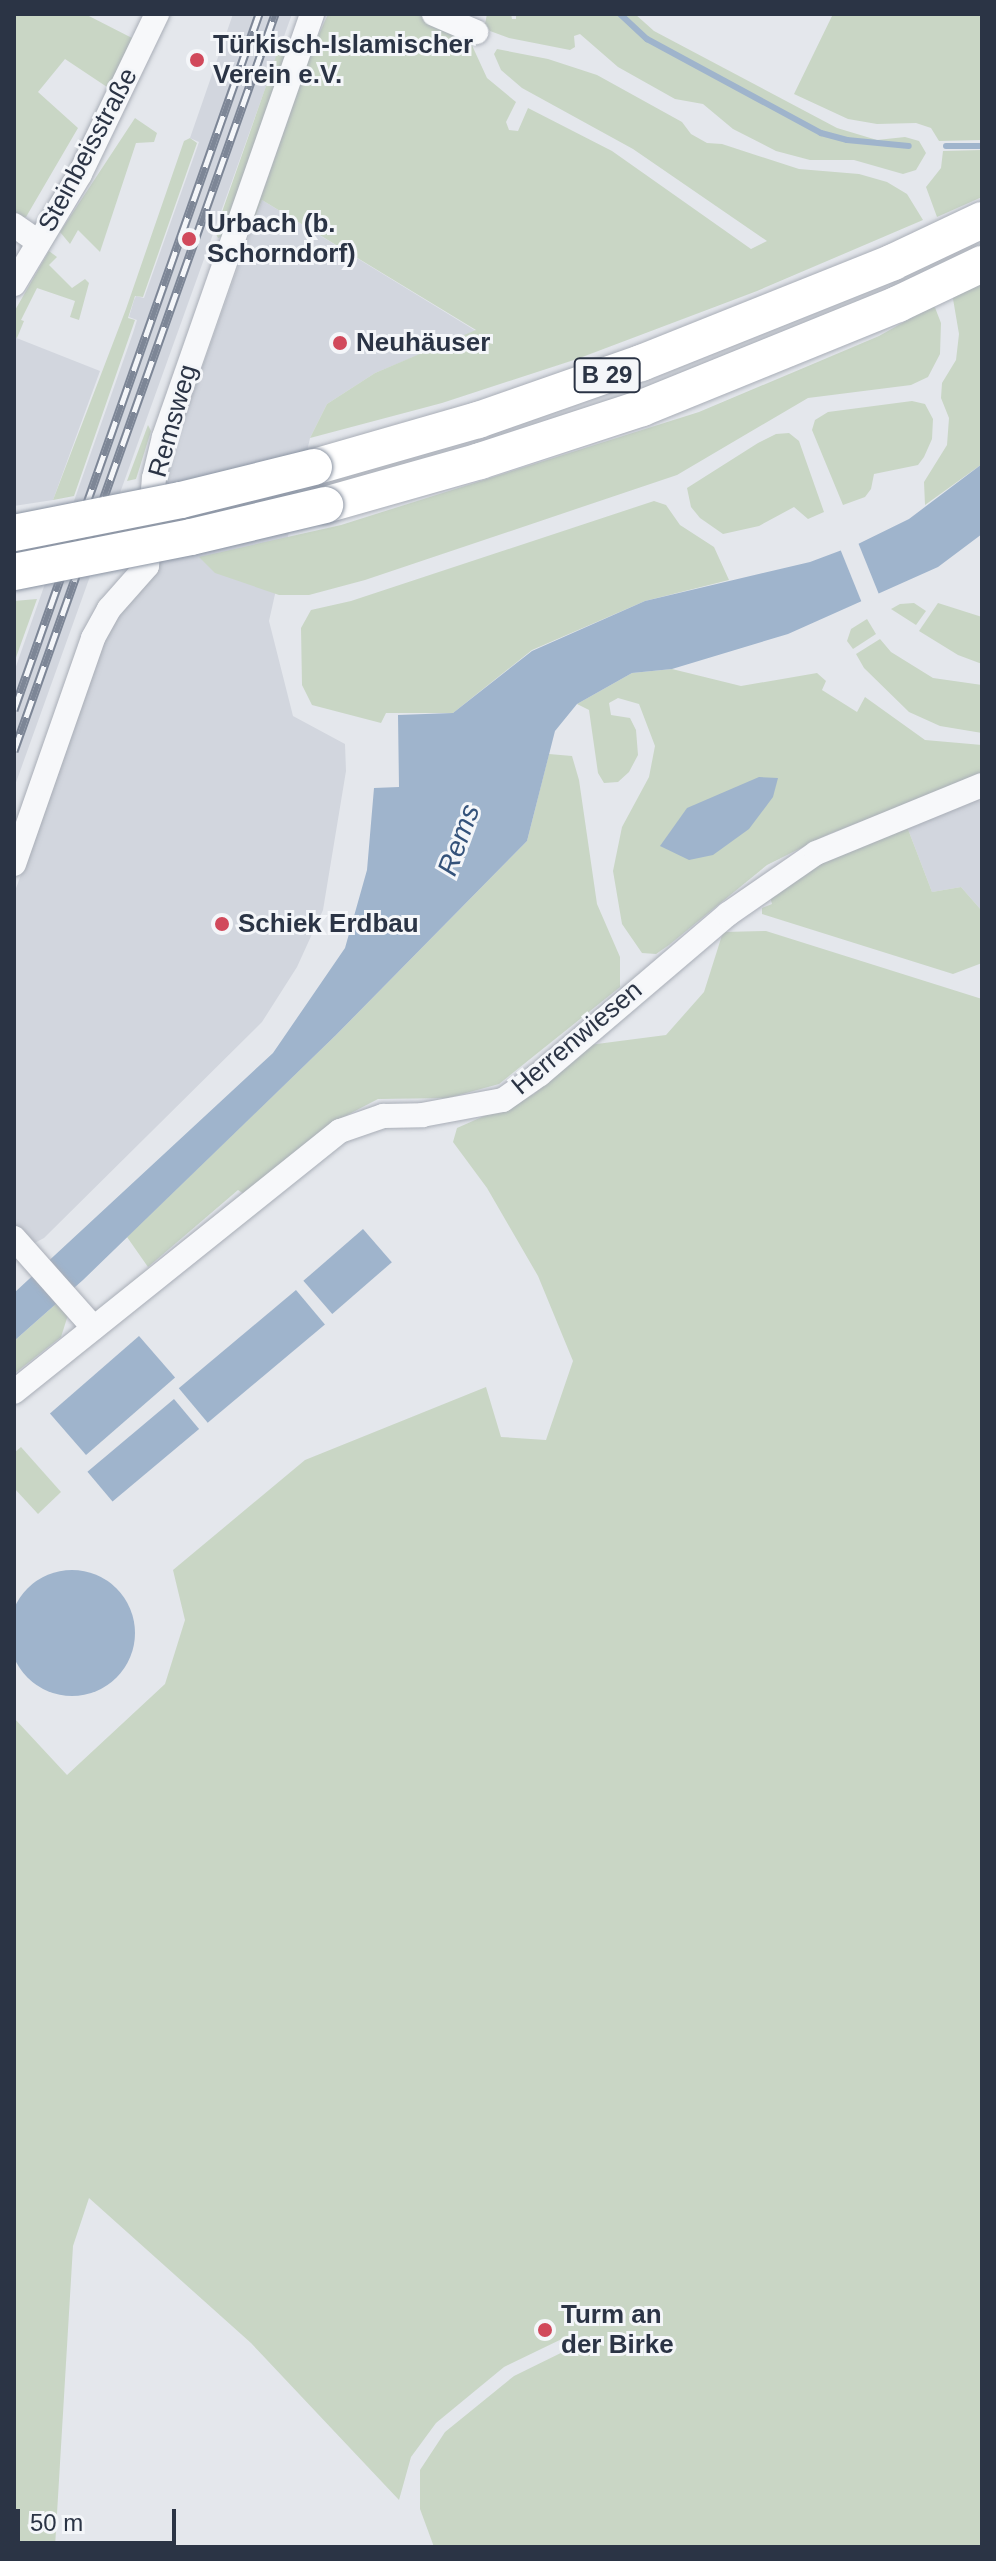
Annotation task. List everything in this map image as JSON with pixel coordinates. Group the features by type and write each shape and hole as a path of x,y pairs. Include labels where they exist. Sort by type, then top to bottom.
{"highway":[{"name":"B 29","path":"14,533 181,500 314,467 478,420 641,363 893,262 982,220"},
{"name":"B 29","path":"14,572 191,537 325,505 480,461 642,408 898,304 982,264"}],"street":[{"name":"Steinbeisstraße","path":"14,284 80,174 157,14"},
{"name":"Remsweg","path":"14,864 93,638 109,609 147,566 154,478 164,437 312,14"},
{"path":"434,14 476,32"},
{"path":"14,225 38,242"},
{"name":"Herrenwiesen","path":"14,1392 340,1131 383,1116 422,1115 503,1100 540,1074 647,979 728,914 816,853 982,785"},
{"path":"17,1242 94,1328"}],"shaded area":[{"path":"233,14 292,14 14,788 14,672 133,333 137,320 129,317 134,300 136,296 144,298 199,142 190,138"},
{"path":"262,200 476,331 375,373 327,404 310,438 269,621 293,716 345,744 346,771 323,910 297,967 262,1022 44,1238 14,1254 14,894"},
{"path":"14,337 100,371 53,500 14,506"},
{"path":"976,794 982,806 982,911 961,887 932,892 906,824"}],"green space":[{"path":"14,14 85,14 132,38 110,89 65,59 38,92 78,128 26,217 14,217"},
{"path":"328,14 417,14 470,41 487,78 516,102 506,122 509,130 518,131 528,108 612,151 751,249 767,241 633,149 522,88 501,70 494,54 497,49 548,59 597,75 682,122 691,134 707,143 722,144 799,169 859,174 887,182 907,194 923,220 757,291 577,359 442,403 310,438 327,404 375,373 476,330 262,200 254,220 246,217"},
{"path":"487,14 511,14 512,19 516,19 516,14 635,14 654,31 837,128 877,140 905,137 919,141 926,153 916,170 903,174 854,160 810,160 776,151 733,129 703,104 675,99 618,67 580,34 574,36 575,47 570,50 509,38 490,31 485,24"},
{"path":"833,14 982,14 982,140 939,141 931,128 916,123 877,124 848,119 794,94"},
{"path":"280,44 288,46 224,236 218,238 215,232 266,86 271,86 276,70 272,68"},
{"path":"135,118 157,133 154,142 136,143 100,252 78,230 70,244 60,232"},
{"path":"190,138 197,143 143,297 135,296 128,318 135,320 74,496 53,500 126,309 184,141"},
{"path":"982,150 982,197 937,217 926,187 941,168 943,151"},
{"path":"49,251 57,257 49,265 72,288 85,279 89,283 79,320 70,317 75,301 37,288 21,320 24,321 17,338 14,337 14,312"},
{"path":"982,280 982,464 925,505 924,482 947,445 949,418 941,398 942,383 956,360 959,334 952,293"},
{"path":"934,305 941,323 940,354 928,377 911,385 808,398 677,475 365,580 309,595 279,595 215,573 199,557 341,525 699,412 879,336"},
{"path":"912,401 925,404 933,419 932,439 924,457 918,465 874,474 871,489 865,497 843,505 812,430 815,420 828,412"},
{"path":"148,425 151,431 136,479 127,481"},
{"path":"789,433 799,441 824,512 808,519 794,507 759,526 723,534 700,518 691,507 687,488 758,443 776,434"},
{"path":"654,501 666,505 680,525 714,547 729,580 645,601 532,650 453,713 386,713 381,723 312,705 302,685 301,628 311,610 351,601"},
{"path":"37,599 14,663 14,601"},
{"path":"914,603 926,611 916,625 891,609 900,604"},
{"path":"938,603 982,617 982,664 958,655 919,631"},
{"path":"867,619 876,634 853,649 847,641 851,629"},
{"path":"880,639 891,652 933,678 982,685 982,733 940,726 909,712 864,668 856,654"},
{"path":"672,669 741,686 817,673 826,681 822,690 857,712 865,697 925,740 982,745 982,775 829,834 767,865 669,945 656,954 642,953 622,924 613,871 622,827 649,777 655,746 639,704 618,698 609,703 611,715 630,718 636,730 638,755 629,772 618,782 604,783 598,773 589,710 577,704 632,673"},
{"path":"549,754 572,756 579,780 597,904 620,957 620,987 499,1084 448,1098 378,1099 332,1123 244,1194 238,1190 148,1267 127,1237 336,1035 527,841"},
{"path":"906,824 932,892 961,887 982,911 982,963 953,974 762,914 762,908 772,904 768,890 821,856"},
{"path":"766,931 982,999 982,2547 434,2547 420,2509 420,2470 445,2432 514,2376 573,2347 568,2336 504,2367 436,2423 411,2457 399,2500 251,2343 89,2198 73,2246 55,2547 14,2547 14,1718 67,1775 165,1684 185,1620 173,1570 305,1460 486,1387 501,1437 546,1440 573,1361 538,1276 487,1188 453,1142 457,1128 534,1094 589,1045 666,1035 704,992 723,932"},
{"path":"57,1303 68,1315 61,1337 14,1374 14,1341"},
{"path":"21,1447 61,1492 38,1514 14,1488 14,1453"}],"water":[{"name":"Rems","path":"982,464 982,534 938,567 788,634 672,669 632,673 577,704 555,731 527,841 336,1035 83,1280 14,1341 14,1293 273,1053 345,948 367,870 374,788 399,787 398,715 453,713 532,651 645,601 810,562 858,544 909,519"},
{"path":"759,777 778,778 773,797 749,829 713,855 689,860 660,846 687,808"},
{"path":"363,1229 392,1262 332,1314 303,1281"},
{"path":"296,1290 325,1324 208,1423 179,1388"},
{"path":"139,1336 175,1378 86,1455 50,1413"},
{"path":"174,1399 199,1429 113,1502 87,1472"},
{"path":"72,1570 96,1575 116,1589 130,1609 135,1633 130,1657 116,1677 96,1691 72,1696 48,1691 28,1677 14,1657 9,1633 14,1609 28,1589 48,1575"}],"pier":[{"path":"857,540 880,597 863,605 839,547"}],"waterway":[{"path":"620,14 647,39 821,133 847,140 909,146"},
{"path":"946,146 982,146"}],"railway":[{"path":"14,710 259,14"},
{"path":"14,751 275,14"}],"place":[{"name":"Türkisch-Islamischer Verein e.V.","path":"197,60"},
{"name":"Urbach (b. Schorndorf)","path":"189,239"},
{"name":"Neuhäuser","path":"340,343"},
{"name":"Schiek Erdbau","path":"222,924"},
{"name":"Turm an der Birke","path":"545,2330"}]}
